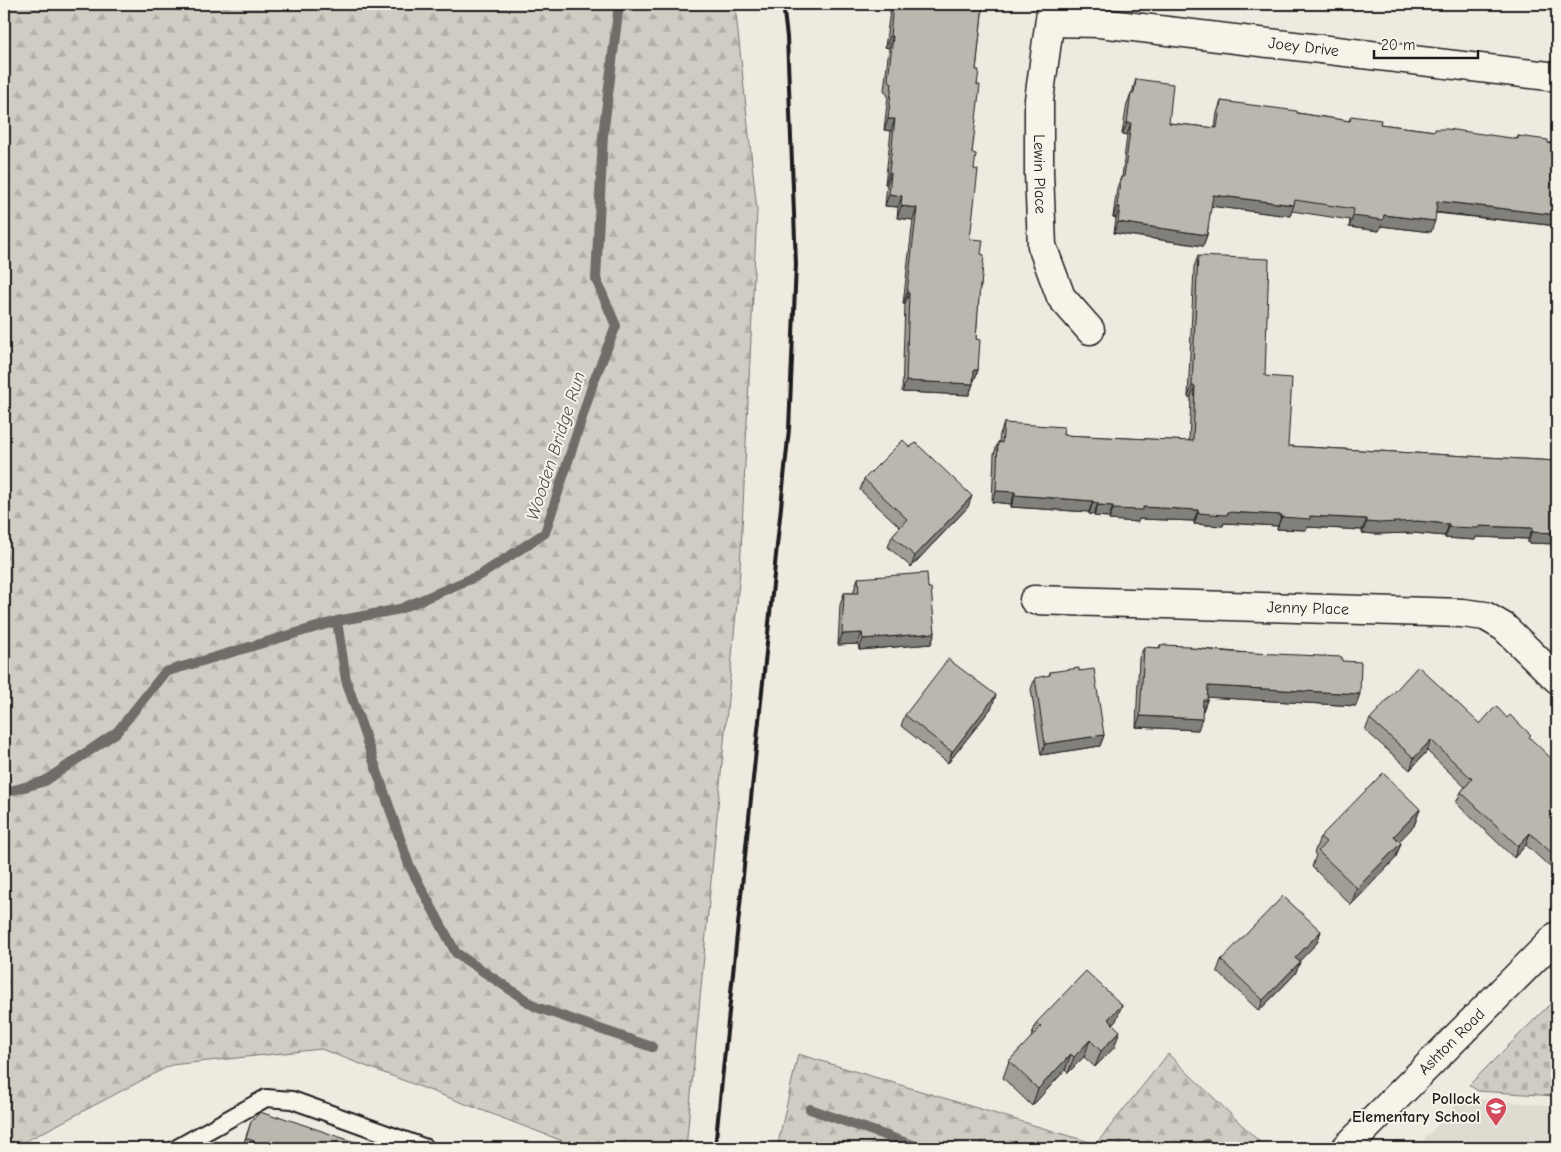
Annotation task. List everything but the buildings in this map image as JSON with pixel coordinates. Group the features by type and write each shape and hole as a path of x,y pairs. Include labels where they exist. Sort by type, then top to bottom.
{"street":[{"name":"Joey Drive","path":"1051,13 1100,23 1557,77"},
{"name":"Lewin Place","path":"1051,13 1039,100 1042,246 1061,297 1090,330"},
{"name":"Jenny Place","path":"1034,600 1462,613 1485,616 1504,627 1557,679"},
{"name":"Ashton Road","path":"1346,1148 1557,936"}],"lane":[{"path":"177,1148 266,1098 292,1100 426,1148"}],"shaded area":[{"name":"Pollock Elementary School","path":"1463,1098 1557,1106 1557,1148 1416,1148"}],"green space":[{"path":"4,4 735,4 757,210 740,571 686,1148 581,1148 321,1049 171,1065 13,1148 4,1148"},
{"path":"1557,997 1557,1093 1555,1096 1478,1091 1469,1085"},
{"path":"798,1054 1096,1144 1168,1054 1266,1148 777,1148"}],"waterway":[{"name":"Wooden Bridge Run","path":"4,793 45,781 117,732 165,672 337,621 400,609 482,574 545,533 593,383 616,326 596,279 603,136 619,4"},
{"path":"337,621 346,680 409,865 456,953 536,1007 652,1047"},
{"path":"810,1109 921,1148"},
{"path":"1199,1148 1207,1144"}],"railway":[{"path":"715,1148 789,429 796,264 787,37 783,4"}],"place":[{"name":"Pollock Elementary School","path":"1496,1127"}]}
